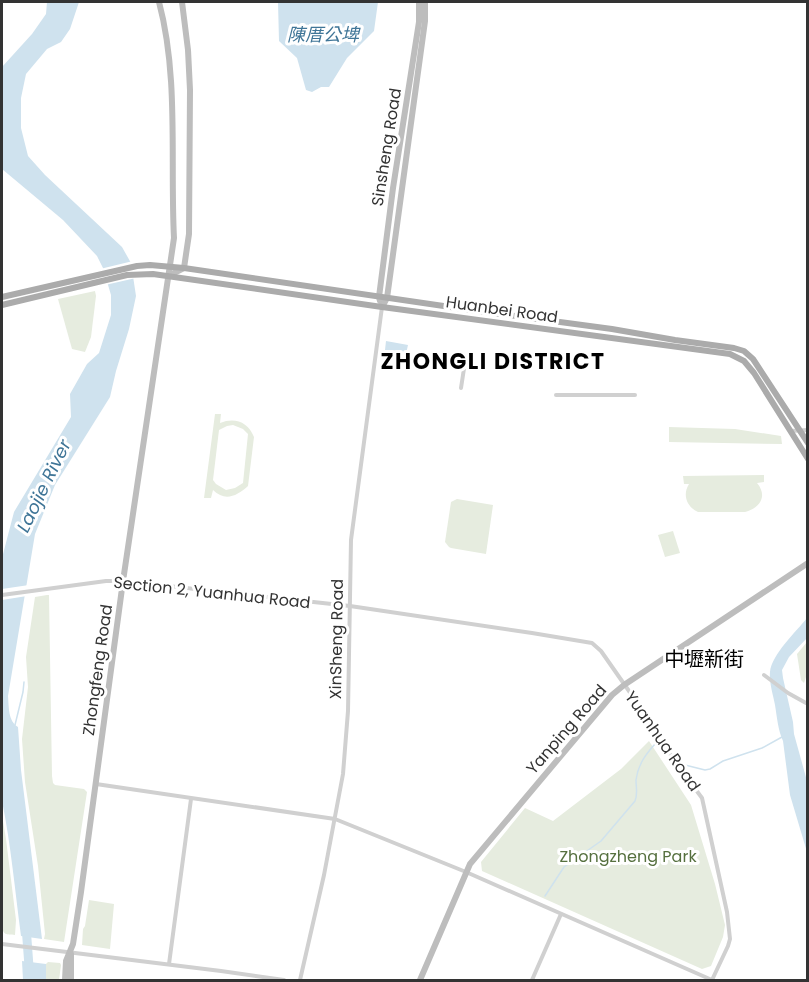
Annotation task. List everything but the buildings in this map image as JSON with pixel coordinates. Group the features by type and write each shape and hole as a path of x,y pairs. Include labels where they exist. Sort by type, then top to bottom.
{"main road":[{"name":"Zhongfeng Road","path":"71,981 71,952 174,238 171,84 166,36 159,2"},
{"path":"168,276 184,268 189,234 190,90 182,2"},
{"name":"Sinsheng Road","path":"379,297 393,188 419,22 419,2"},
{"path":"382,307 387,298 425,21 425,2"},
{"name":"Huanbei Road","path":"2,297 137,266 184,268 734,348 744,351 753,359 804,431 807,443"},
{"name":"Huanbei Road","path":"2,305 127,275 153,274 730,354 744,361 754,373 807,459"},
{"name":"XinSheng Road","path":"379,297 382,307"},
{"name":"Yanping Road","path":"420,981 470,864 612,695 807,563"},
{"name":"Zhongfeng Road","path":"64,981 66,961 71,952"}],"street":[{"name":"XinSheng Road","path":"300,981 314,924 344,774 351,540 382,307"},
{"path":"470,319 471,310"},
{"path":"562,331 563,322"},
{"path":"461,388 465,362"},
{"path":"556,395 635,395"},
{"path":"789,431 804,431"},
{"name":"Section 2, Yuanhua Road","path":"2,595 106,581 123,581 350,606"},
{"name":"Yuanhua Road","path":"350,606 592,643 601,651 673,759 702,798 727,912 730,939 712,980"},
{"path":"764,675 806,703"},
{"path":"95,784 335,819 466,872 712,980"},
{"path":"169,964 191,799"},
{"path":"532,981 561,914"},
{"path":"2,944 169,964 284,981"}],"green space":[{"path":"95,291 91,337 85,352 72,349 58,299"},
{"path":"215,414 221,414 220,423 236,421 245,424 254,437 248,486 240,493 226,497 213,490 211,498 204,498","holes":["233,425 248,434 243,483 226,490 213,480 219,430"]},
{"path":"669,427 735,429 781,436 782,444 669,442"},
{"path":"764,475 764,482 757,483 762,492 761,501 755,508 745,512 698,512 687,500 686,492 689,484 684,484 683,476"},
{"path":"457,499 493,505 486,554 451,548 445,542 451,502"},
{"path":"673,531 680,553 665,557 658,535"},
{"path":"49,595 53,783 84,789 87,792 64,942 44,939 38,866 25,782 22,739 28,687 26,657 35,597"},
{"path":"807,642 807,674 804,683 801,680 797,654"},
{"name":"Zhongzheng Park","path":"649,741 691,805 725,925 723,937 711,966 702,969 482,871 481,862 525,808 553,821 621,769"},
{"path":"2,815 16,920 15,935 6,934 2,925"},
{"path":"89,900 114,904 110,949 82,945"},
{"path":"48,962 60,963 59,980 46,980"}],"water":[{"path":"47,2 79,2 70,29 61,42 47,49 26,74 21,98 21,128 28,156 45,175 122,247 131,263 136,296 110,397 55,485 35,534 8,696 11,717 18,727 21,770 42,939 21,936 2,801 2,558 14,512 71,417 70,394 87,364 99,353 111,315 111,295 97,256 63,220 2,169 2,67 32,34 46,14"},
{"name":"陳厝公埤","path":"278,2 378,2 374,31 347,58 329,87 321,87 312,92 306,90 297,58 279,41"},
{"path":"386,341 408,345 406,354 385,350"},
{"path":"807,618 807,638 789,657 782,670 794,734 807,781 807,852 790,795 770,672 775,658"},
{"path":"22,961 46,964 46,980 23,980"}],"pier":[{"path":"133,261 136,278 105,285 100,269"},
{"path":"29,585 27,596 2,600 2,589"}],"waterway":[{"path":"15,725 24,682"},
{"path":"685,765 710,769 723,761 762,748 782,737"},
{"path":"545,896 564,867 601,841 635,801 638,770 645,756 655,744"},
{"name":"Laojie River","path":"26,926 30,980"}],"district":[{"name":"ZHONGLI DISTRICT","path":"493,361"},
{"name":"中壢新街","path":"704,659"}]}
